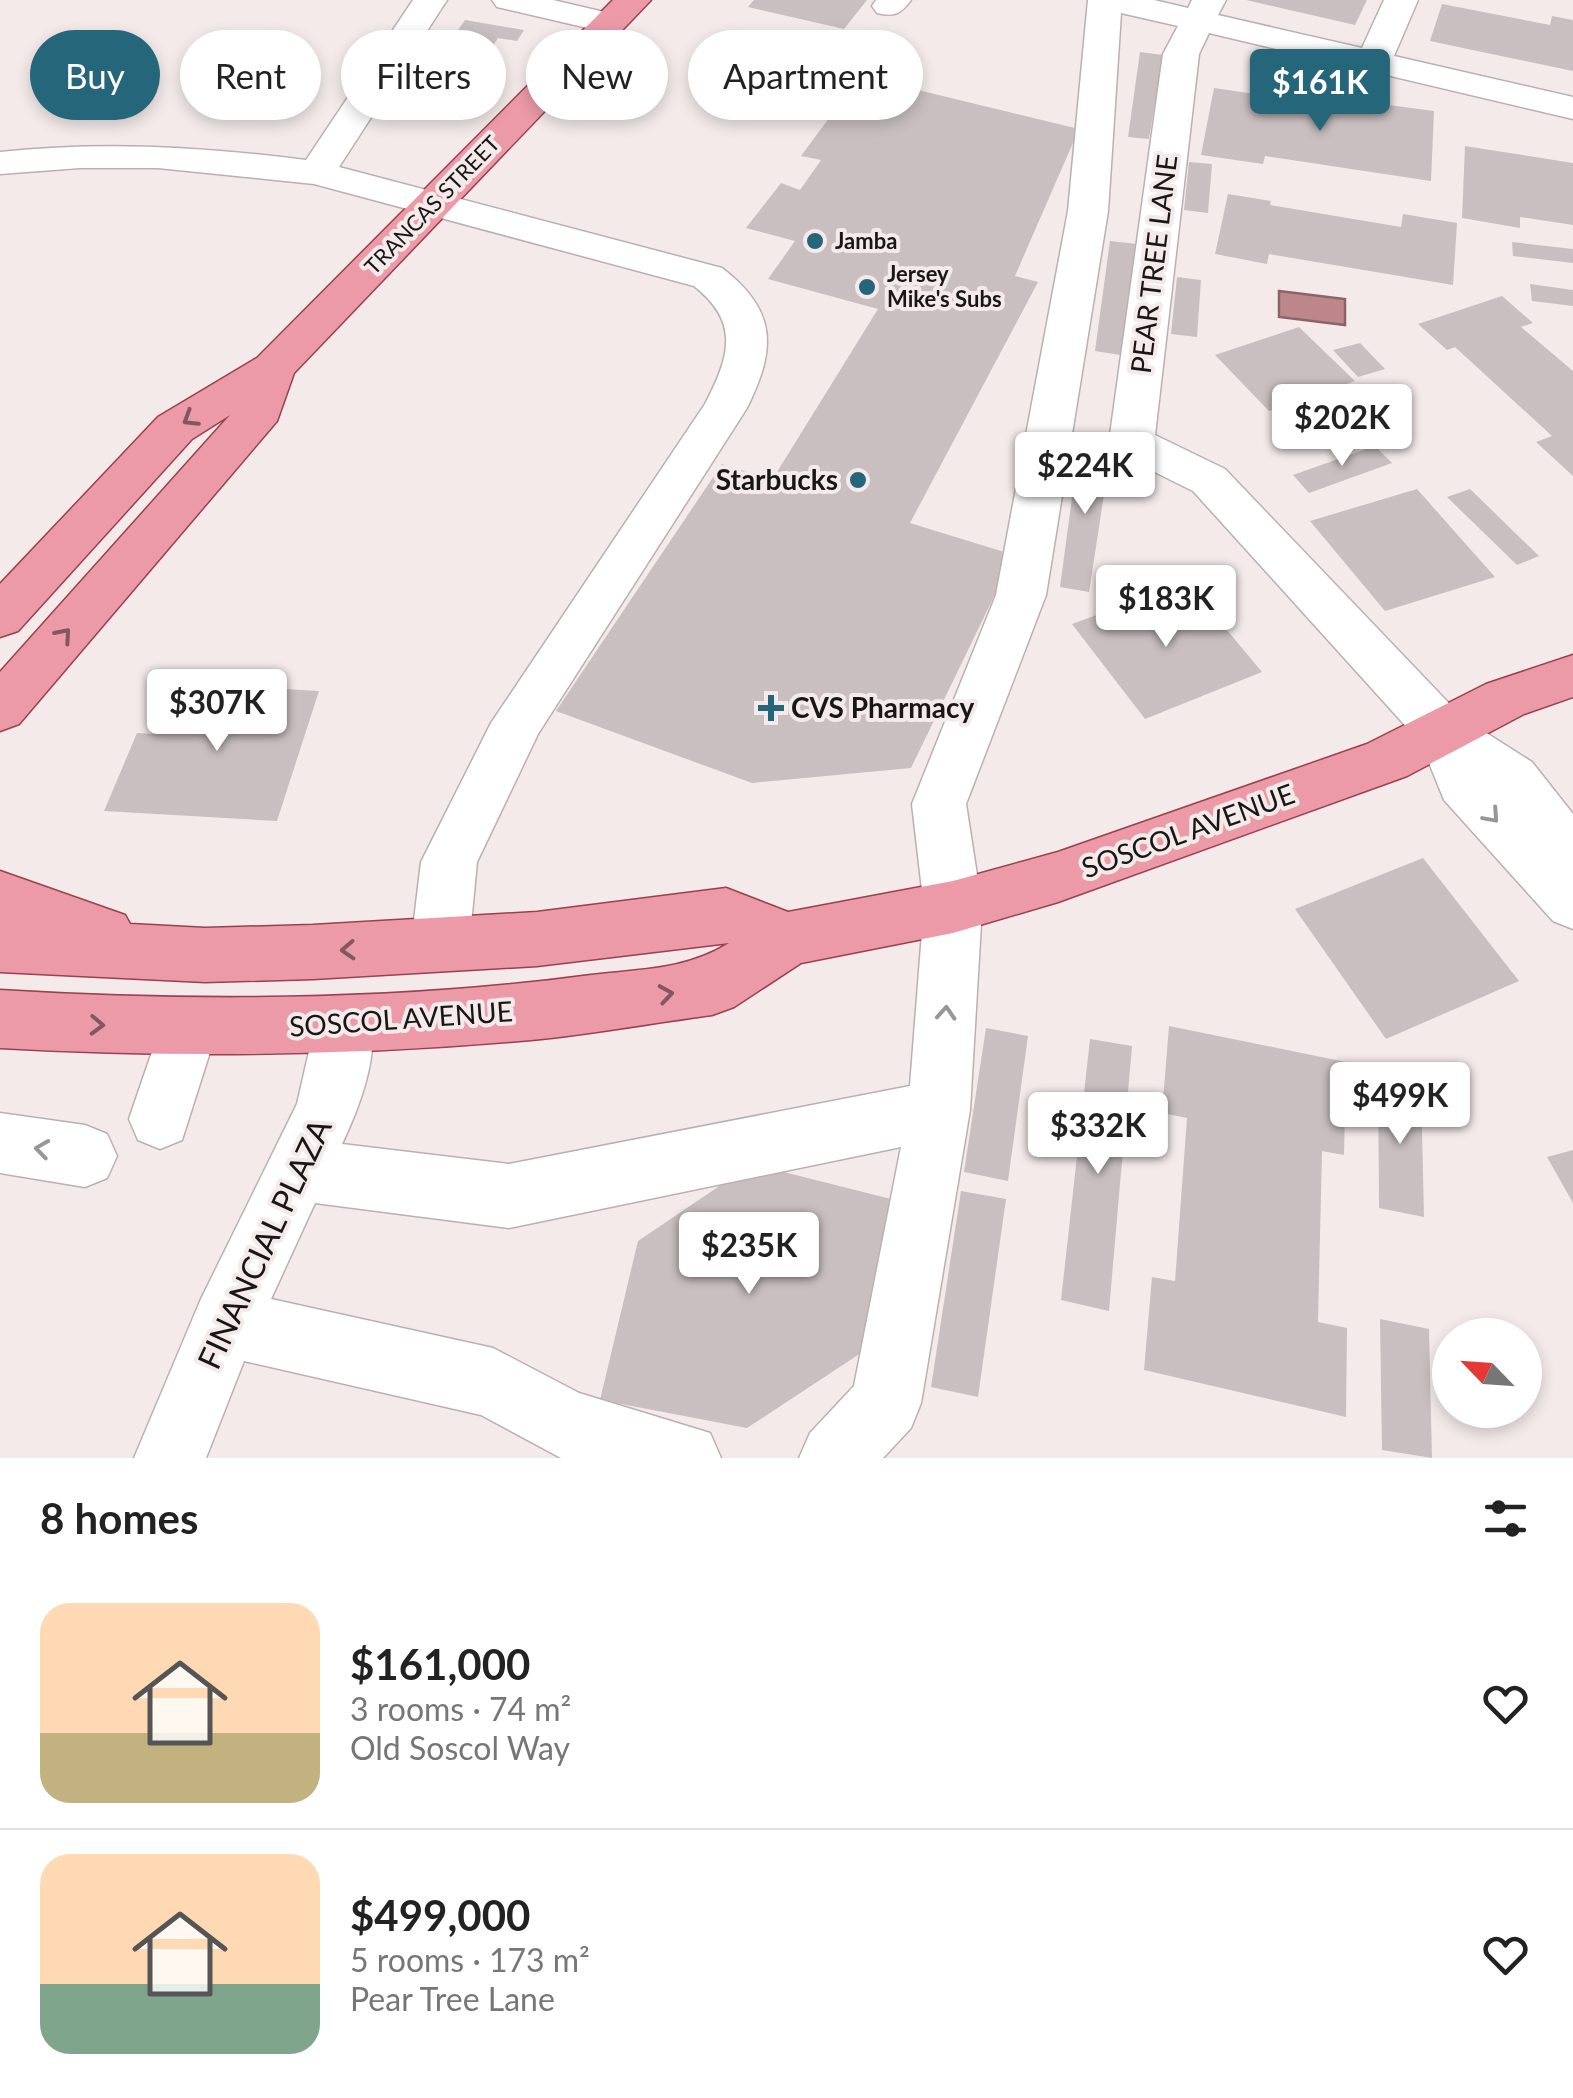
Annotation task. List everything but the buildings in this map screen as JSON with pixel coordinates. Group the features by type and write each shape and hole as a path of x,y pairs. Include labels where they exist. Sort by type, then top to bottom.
{"main road":[{"name":"TRANCAS STREET","path":"0,616 175,428 273,368 444,208 621,12"},
{"name":"TRANCAS STREET","path":"3,706 260,410 273,368"},
{"name":"SOSCOL AVENUE","path":"0,1019 188,1028 345,1025 475,1017 712,987 787,939 1011,893 1387,760 1505,700 1573,676"},
{"path":"0,896 159,954"},
{"path":"0,945 159,954 440,945 655,926 726,914 787,939"},
{"path":"345,1025 349,1006 362,990 604,965 643,945 655,926"}],"street":[{"path":"316,173 430,0"},
{"path":"510,0 621,12"},
{"path":"835,1458 886,1403 938,1110 953,907 939,804 1021,595 1088,211 1108,0 1204,10 1374,61 1573,108"},
{"path":"1374,61 1401,0"},
{"name":"PEAR TREE LANE","path":"1204,10 1181,54 1132,442 1209,480 1444,733 1513,778 1573,856"},
{"path":"0,164 109,154 194,156 316,173 708,277 724,288 738,307 750,340 744,372 725,408 517,723 450,862 440,945"},
{"name":"PEAR TREE LANE","path":"1444,733 1463,784 1573,904"},
{"name":"FINANCIAL PLAZA","path":"170,1458 225,1323 328,1108 345,1025"},
{"path":"160,1120 188,1028"},
{"path":"298,1170 509,1196 938,1110"},
{"path":"0,1144 85,1156"},
{"path":"225,1323 493,1383 566,1425 685,1458"}],"shaded area":[{"path":"1279,291 1345,299 1345,325 1279,317"}],"place":[{"name":"Jamba","path":"815,241"},
{"name":"Jersey Mike's Subs","path":"867,287"},
{"name":"Starbucks","path":"858,480"},
{"name":"CVS Pharmacy","path":"771,708"}]}
